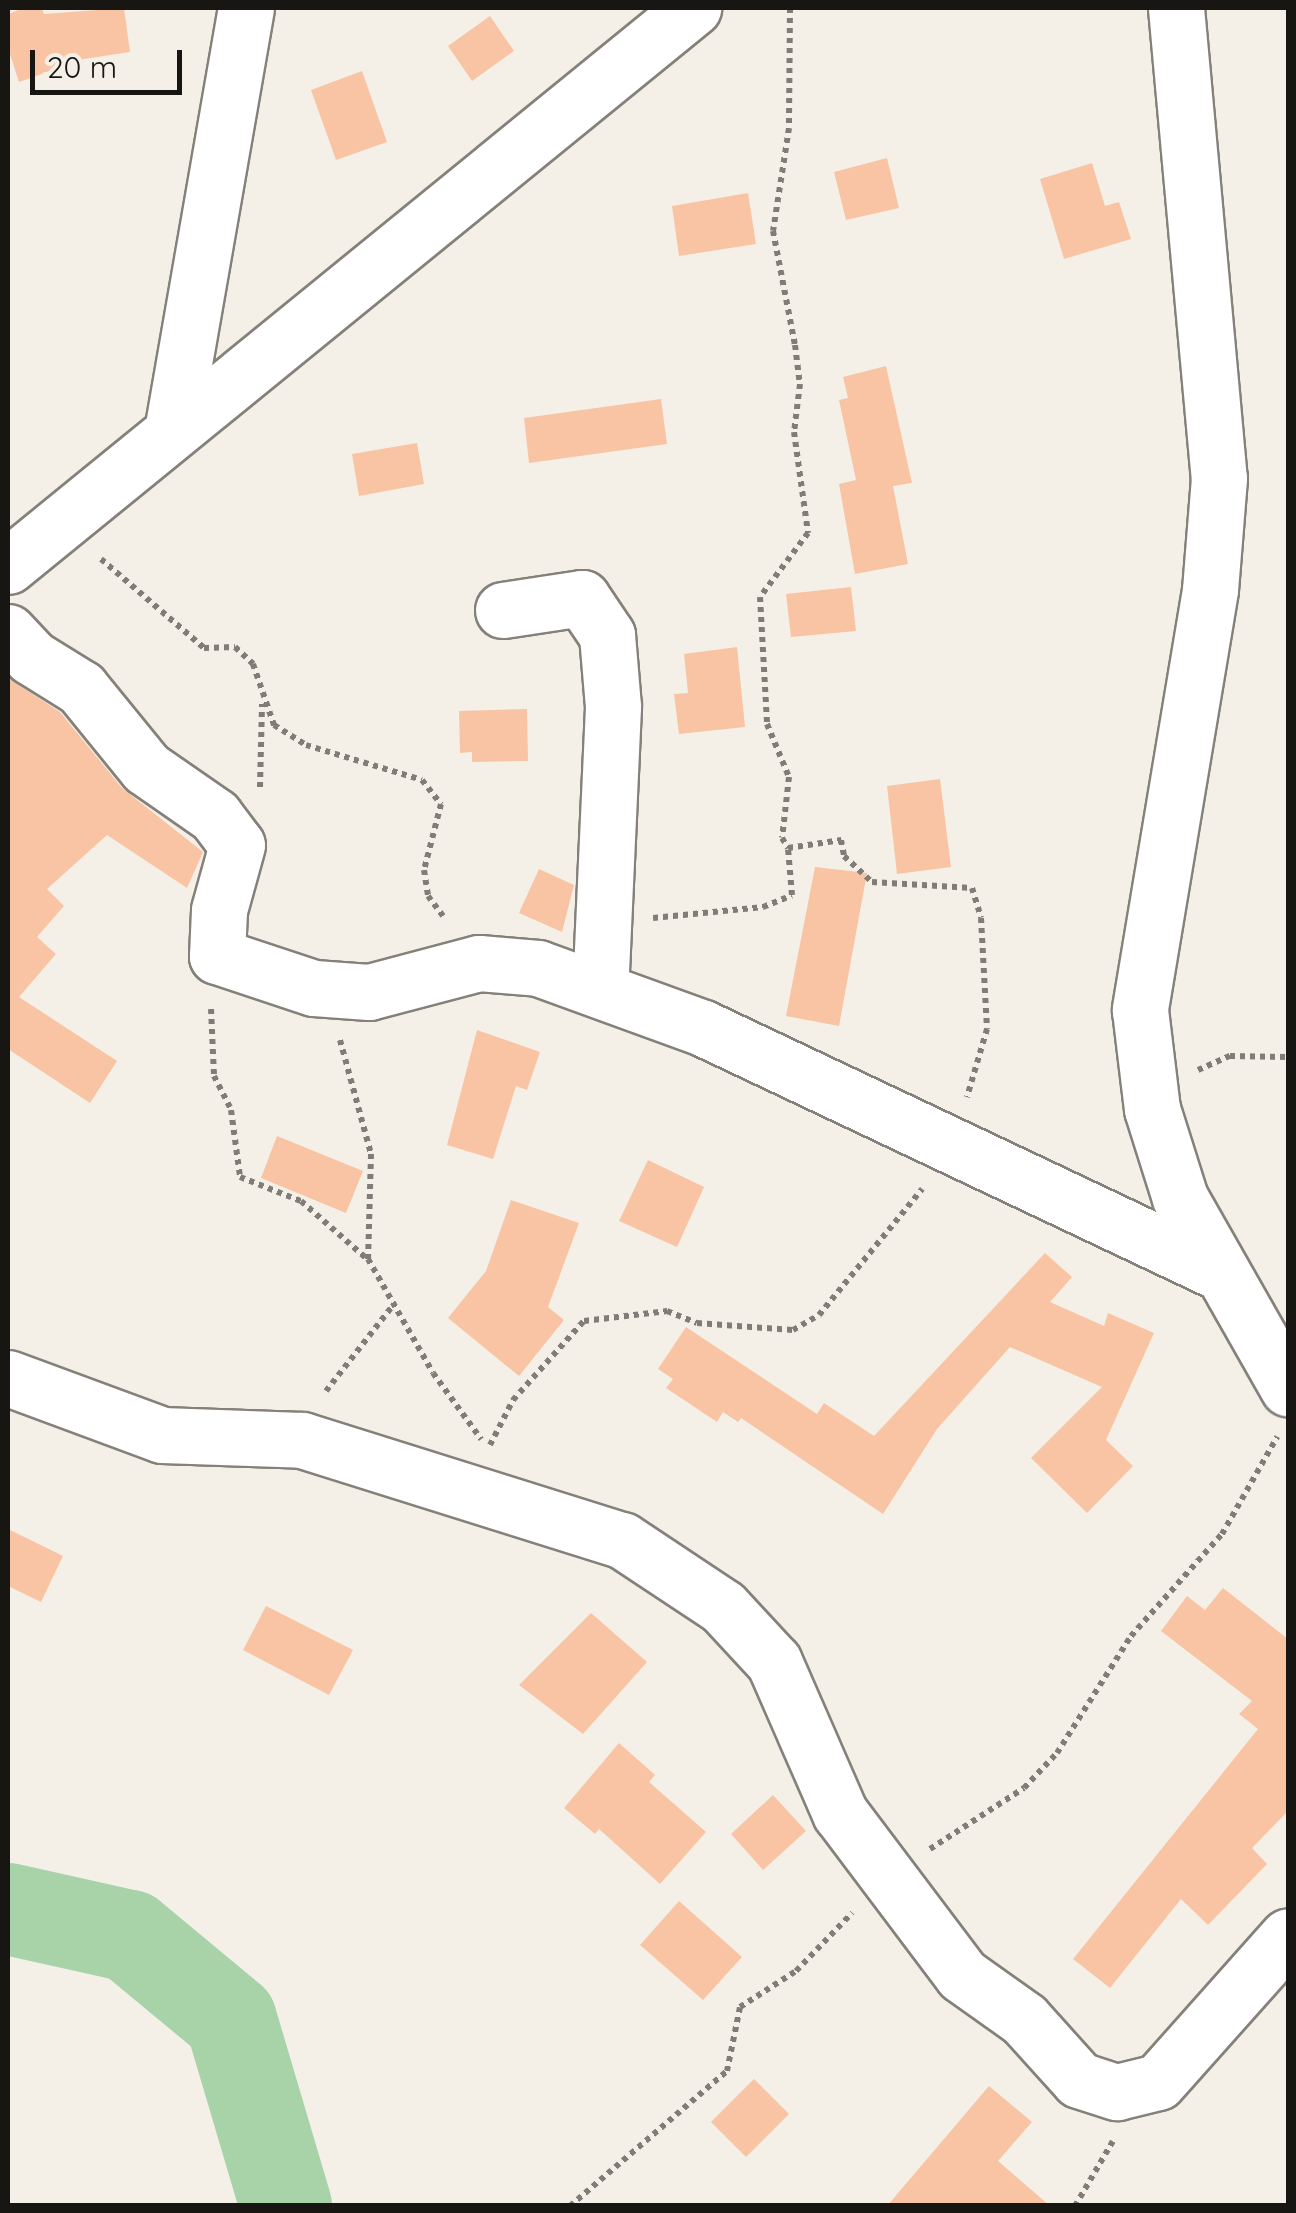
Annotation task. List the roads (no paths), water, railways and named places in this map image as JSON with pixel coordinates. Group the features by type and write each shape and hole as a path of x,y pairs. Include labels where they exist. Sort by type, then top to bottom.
{"street":[{"path":"173,426 246,8"},
{"path":"8,566 61,526 173,426 693,8"},
{"path":"1176,8 1219,478 1210,590 1145,950 1140,1010 1152,1109 1180,1198 1288,1387"},
{"path":"503,610 582,598 608,635 613,707 600,988"},
{"path":"8,632 31,656 81,688 146,768 215,816 238,846 219,910 217,956 314,988 369,992 479,962 538,968 720,1036 942,1145 1219,1272"},
{"path":"8,1378 162,1436 302,1440 622,1540 723,1607 774,1662 840,1813 962,1976 1024,2019 1079,2080 1117,2092 1138,2090 1158,2082 1194,2049 1288,1936"}],"waterway":[{"path":"8,1909 130,1936 231,2020 286,2206"}]}
